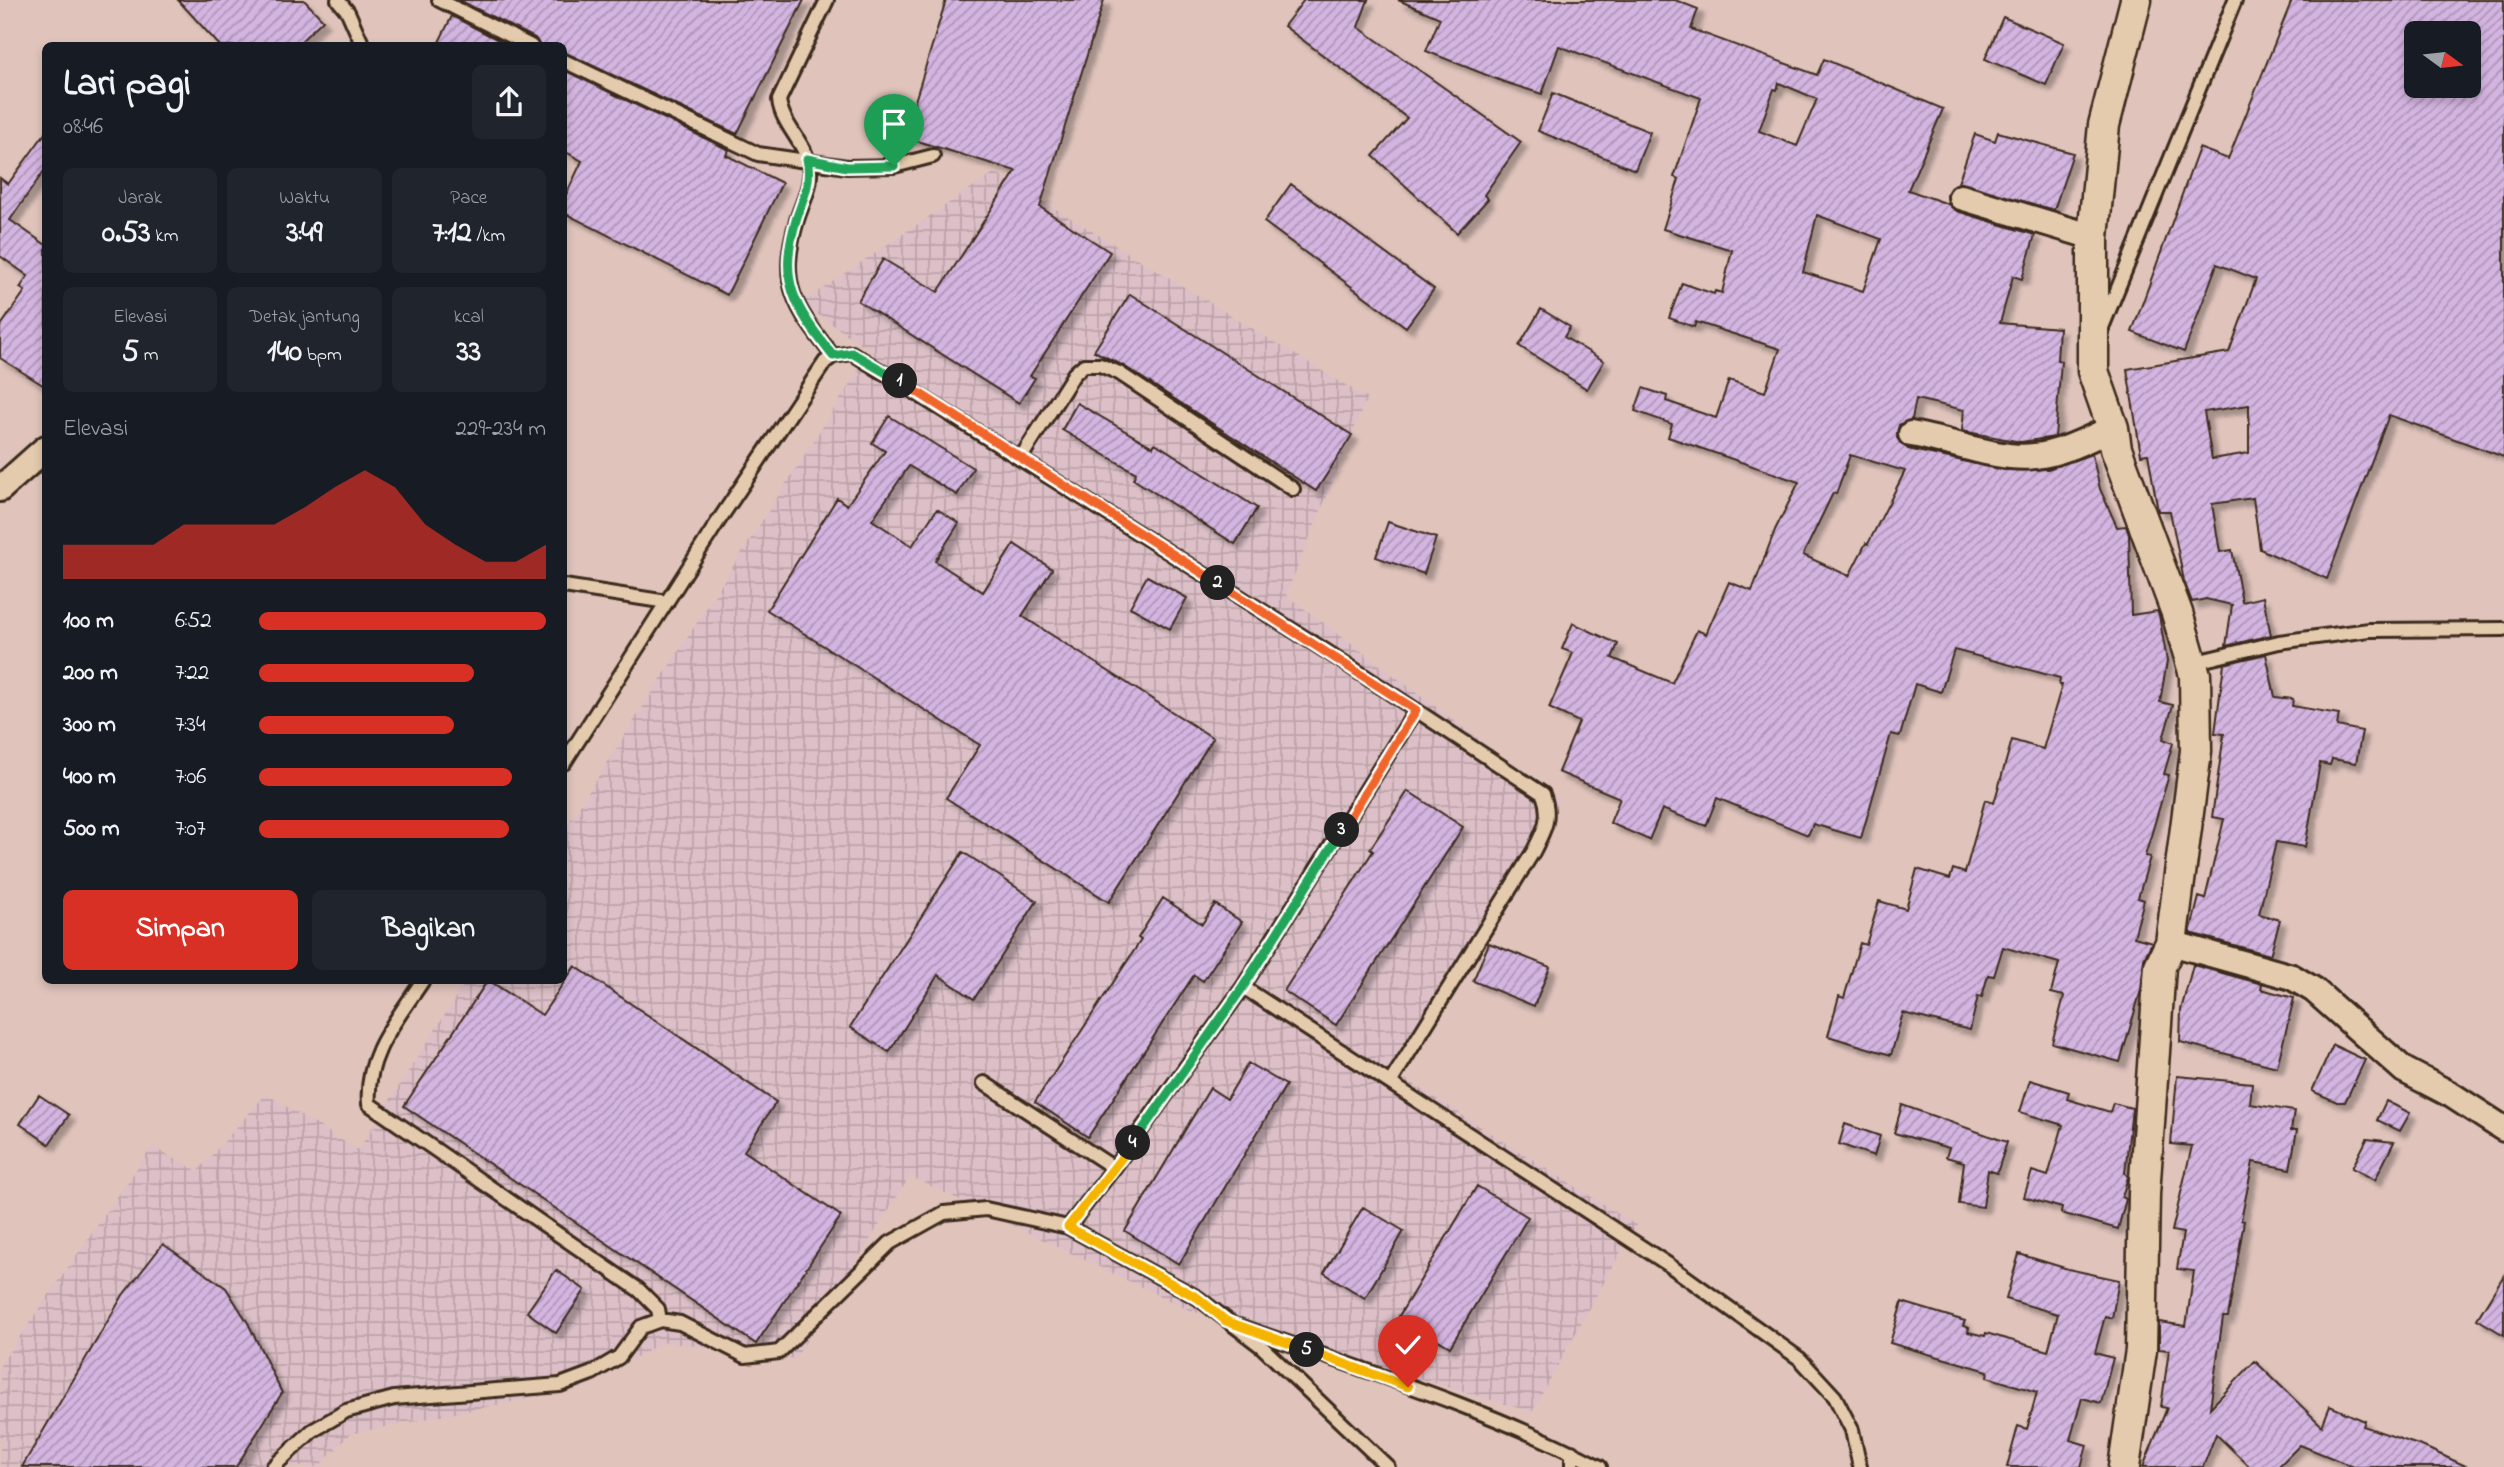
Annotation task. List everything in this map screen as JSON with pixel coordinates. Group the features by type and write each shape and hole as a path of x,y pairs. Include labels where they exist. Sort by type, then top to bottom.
{"street":[{"path":"2126,1466 2141,1350 2144,1194 2160,966 2171,943 2196,751 2198,706 2192,663 2177,612 2116,449 2112,428 2093,371 2093,237 2097,170 2104,125 2136,0"},
{"path":"1961,197 2093,237"},
{"path":"1911,434 2008,456 2035,456 2074,446 2112,428"},
{"path":"0,489 42,452"},
{"path":"2171,943 2292,977 2314,990 2404,1070 2504,1129"}],"lane":[{"path":"338,0 348,12 361,42"},
{"path":"439,0 523,42"},
{"path":"827,0 779,100 780,111 807,159 811,175 796,223 789,260 790,292 803,319 833,356"},
{"path":"2092,346 2111,312 2182,123 2235,0"},
{"path":"567,62 758,153 847,167 894,166 933,156"},
{"path":"567,758 825,362 833,356 852,353 1416,710 1543,794 1549,810 1546,827 1533,852 1390,1083"},
{"path":"1020,458 1074,374 1084,365 1100,365 1119,373 1293,489"},
{"path":"567,586 667,601"},
{"path":"2192,663 2279,642 2369,631 2504,629"},
{"path":"1068,1227 1114,1168 1243,987 1416,710"},
{"path":"420,984 376,1053 367,1081 369,1104 639,1290 658,1309 660,1320"},
{"path":"1243,987 1669,1265 1800,1359 1835,1398 1853,1430 1860,1467"},
{"path":"984,1083 1114,1168"},
{"path":"273,1467 312,1431 346,1411 394,1398 560,1385 592,1373 619,1357 641,1327 660,1320 680,1322 745,1356 764,1357 779,1352 890,1243 944,1213 986,1209 1068,1227 1198,1298 1261,1346 1388,1467"},
{"path":"1226,1321 1408,1387 1572,1452 1600,1467"},
{"path":"1572,1452 1572,1467"}],"shaded area":[{"path":"995,172 1367,398 1286,595 1559,799 1388,1068 1636,1225 1532,1412 1191,1311 910,1176 795,1359 663,1342 582,1388 350,1434 319,1467 0,1467 0,1365 152,1147 198,1171 266,1094 358,1150 464,984 567,984 567,825 871,351 801,303"}],"building":[{"path":"178,0 304,0 323,20 300,42 216,42"},
{"path":"459,0 804,0 737,134 567,53 567,42 538,42 535,38"},
{"path":"946,0 1104,0 1040,207 1110,252 1030,376 1035,378 1019,403 858,301 883,259 938,292 1016,171 904,137"},
{"path":"1304,0 1368,0 1358,27 1521,142 1484,195 1488,199 1457,233 1373,156 1407,118 1284,26"},
{"path":"1398,0 1675,0 1698,9 1691,29 1817,75 1824,59 1943,109 1908,190 1948,204 1957,211 2035,235 2022,279 2013,276 2000,323 2059,328 2057,360 2061,361 2055,437 2021,442 1962,431 1964,410 1916,399 1912,419 1899,425 1897,438 1908,449 2004,470 2048,469 2092,454 2100,489 2117,527 2126,526 2129,535 2131,615 2157,611 2159,615 2167,661 2160,702 2173,705 2163,739 2173,743 2164,774 2169,775 2145,856 2150,857 2138,898 2144,900 2134,937 2152,942 2144,959 2141,990 2120,1062 2052,1043 2064,996 2051,993 2059,963 2003,947 1994,976 1988,975 1982,997 1978,996 1970,1030 1903,1013 1891,1055 1828,1036 1839,996 1844,998 1860,943 1866,945 1879,901 1906,909 1917,869 1950,879 1953,869 1965,873 1985,800 1994,803 2012,740 2043,749 2062,685 2059,685 2060,678 1954,650 1941,692 1915,684 1900,736 1891,734 1861,838 1813,824 1808,835 1717,798 1706,826 1662,809 1649,840 1610,823 1620,798 1558,772 1579,722 1549,708 1573,653 1562,649 1573,623 1618,644 1612,658 1672,683 1697,630 1706,634 1729,582 1752,591 1775,530 1799,482 1668,437 1672,424 1635,411 1643,388 1667,396 1666,401 1716,418 1729,380 1765,392 1780,349 1696,322 1694,327 1669,318 1682,283 1714,294 1715,291 1722,293 1732,250 1663,229 1679,179 1674,177 1701,98 1559,46 1542,94 1426,51 1440,18","holes":["1779,83 1817,99 1797,146 1759,131 1774,89 1777,90","1817,215 1881,239 1863,291 1803,272","1850,455 1905,471 1849,576 1803,555 1833,493 1836,494"]},
{"path":"2292,0 2504,0 2504,457 2389,415 2327,579 2260,549 2253,498 2212,504 2220,552 2232,550 2242,602 2263,597 2271,635 2226,646 2232,605 2206,599 2192,602 2184,581 2170,511 2158,511 2148,454 2141,455 2127,369 2229,352 2256,279 2217,264 2184,352 2132,332 2199,148 2228,159","holes":["2249,405 2249,453 2212,459 2204,412"]},
{"path":"452,16 502,42 439,42"},
{"path":"2003,17 2064,43 2046,85 1985,59"},
{"path":"567,71 729,150 726,155 782,183 727,295 567,215 567,193 582,161 567,153"},
{"path":"1553,93 1650,132 1635,170 1538,131"},
{"path":"1998,132 2073,153 2054,210 1958,183 1975,134 1995,141"},
{"path":"42,137 42,174 10,220 42,242 42,384 0,358 0,327 25,291 20,288 28,276 0,256 0,178 8,184"},
{"path":"1291,184 1434,289 1406,327 1264,222"},
{"path":"1130,294 1352,435 1316,491 1124,366 1094,351"},
{"path":"1541,309 1570,327 1564,337 1604,361 1587,389 1519,346"},
{"path":"1077,403 1153,447 1155,443 1257,508 1235,544 1133,479 1136,473 1062,430"},
{"path":"889,416 973,468 957,495 909,466 872,520 912,546 937,509 959,523 935,561 983,592 1014,544 1052,569 1022,616 1213,738 1109,902 946,798 980,745 767,610 837,498 847,505 885,451 872,443"},
{"path":"1388,522 1436,538 1424,574 1376,557"},
{"path":"1147,576 1187,598 1170,629 1130,607"},
{"path":"2266,654 2275,697 2293,699 2292,706 2339,714 2337,726 2362,731 2356,763 2332,759 2330,765 2320,763 2305,847 2276,842 2259,914 2280,920 2270,955 2190,933 2199,897 2205,899 2224,819 2212,817 2224,734 2215,733 2224,664"},
{"path":"1408,791 1463,827 1336,1025 1284,991"},
{"path":"963,852 1037,901 974,999 938,975 889,1052 850,1027"},
{"path":"1163,898 1202,924 1215,904 1242,922 1203,981 1194,975 1088,1137 1035,1102 1141,940 1138,938"},
{"path":"1489,943 1550,967 1534,1006 1473,981"},
{"path":"2193,965 2262,984 2261,989 2294,998 2277,1067 2180,1042 2181,1010"},
{"path":"575,966 776,1102 744,1151 841,1216 756,1344 404,1106 485,984 494,984 542,1015 563,984 567,984 567,978"},
{"path":"2333,1045 2365,1060 2345,1102 2337,1102 2312,1091"},
{"path":"1248,1063 1286,1085 1179,1264 1125,1231 1210,1088 1227,1099"},
{"path":"2177,1076 2252,1083 2250,1104 2294,1111 2291,1130 2297,1130 2290,1169 2253,1162 2241,1220 2244,1221 2228,1317 2223,1317 2210,1408 2255,1361 2322,1426 2330,1406 2365,1421 2363,1426 2424,1447 2468,1467 2354,1467 2300,1445 2278,1467 2250,1467 2216,1434 2203,1467 2143,1467 2167,1408 2161,1407 2169,1350 2159,1349 2159,1322 2186,1326 2194,1271 2177,1269 2183,1233 2172,1231 2192,1146 2171,1144"},
{"path":"2030,1080 2069,1092 2067,1099 2110,1112 2113,1103 2132,1108 2125,1173 2128,1177 2122,1197 2126,1199 2118,1229 2061,1213 2062,1208 2024,1197 2032,1171 2048,1176 2063,1125 2020,1112"},
{"path":"39,1095 69,1115 49,1144 20,1124"},
{"path":"2386,1101 2410,1113 2400,1131 2377,1120"},
{"path":"1902,1105 2007,1142 1997,1173 1988,1170 1983,1207 1959,1204 1964,1162 1946,1157 1949,1148 1894,1133"},
{"path":"1845,1124 1880,1136 1874,1156 1839,1144"},
{"path":"2367,1139 2394,1142 2375,1180 2352,1168"},
{"path":"1477,1186 1528,1217 1450,1347 1399,1316"},
{"path":"1363,1207 1404,1231 1365,1298 1324,1273"},
{"path":"163,1244 226,1288 248,1323 282,1393 236,1467 22,1467 123,1295"},
{"path":"2019,1254 2068,1269 2119,1280 2112,1318 2105,1316 2095,1353 2113,1358 2101,1403 2082,1398 2070,1440 2087,1445 2081,1467 2007,1467 2018,1426 2027,1429 2037,1392 1987,1377 1988,1371 1890,1343 1902,1302 1965,1321 1963,1326 1969,1328 1968,1332 1985,1336 1986,1333 2048,1351 2058,1314 2006,1299"},
{"path":"556,1270 585,1290 556,1333 527,1312"},
{"path":"2504,1275 2504,1335 2477,1319"}],"route":[{"path":"894,166 847,167 807,159 811,175 796,223 789,260 790,292 803,319 833,356 852,353 862,357 1416,710 1243,987 1114,1168 1068,1227 1198,1298 1226,1321 1408,1387"}]}
